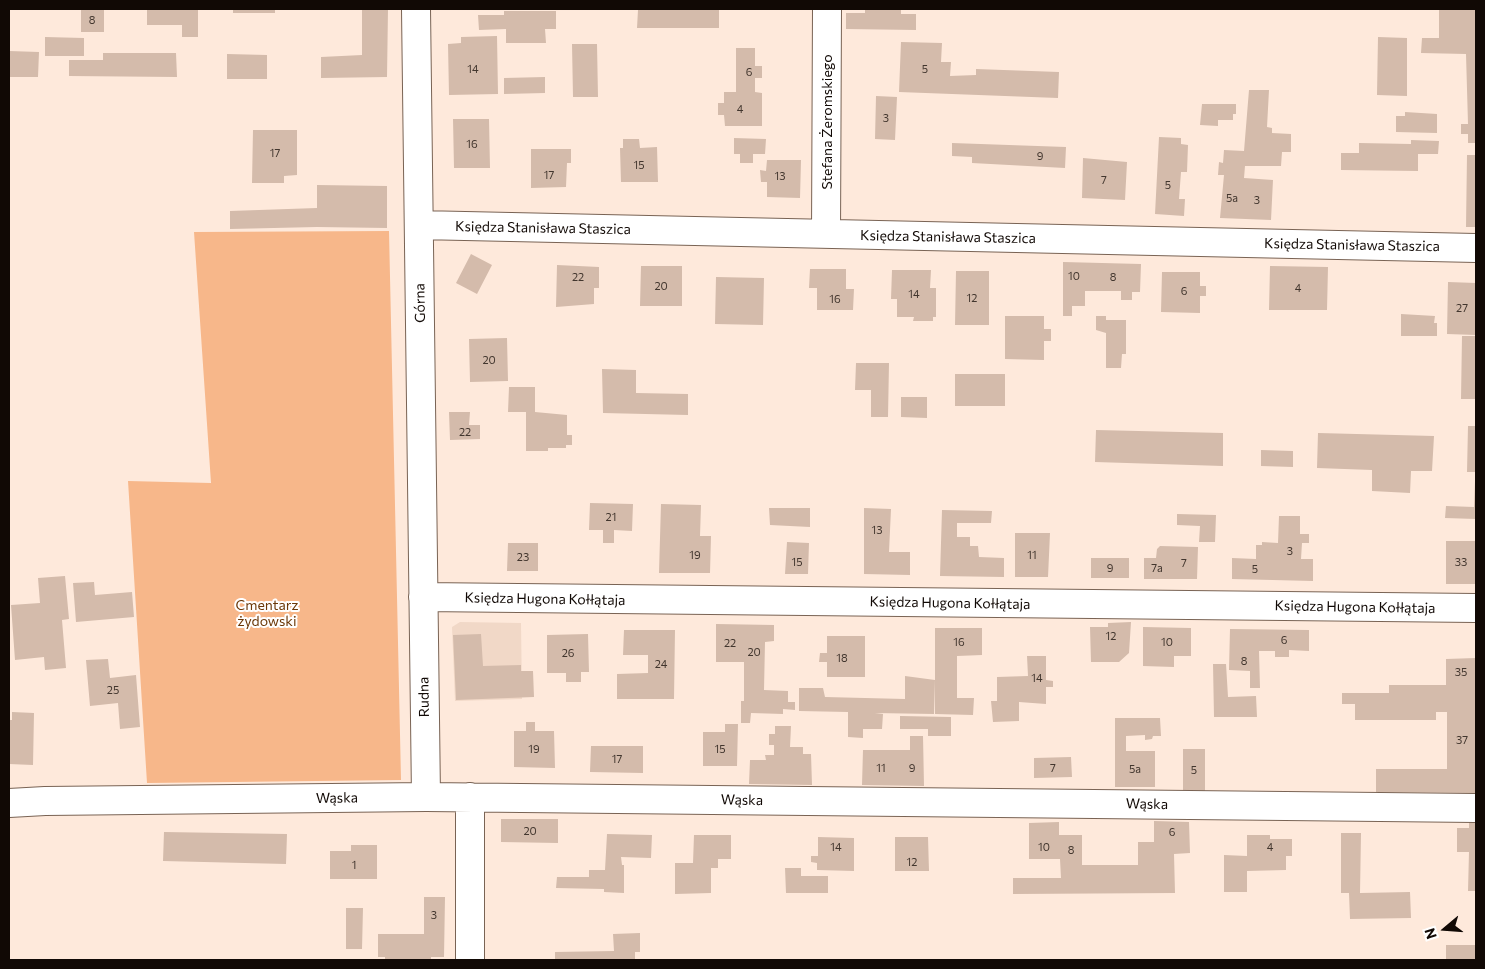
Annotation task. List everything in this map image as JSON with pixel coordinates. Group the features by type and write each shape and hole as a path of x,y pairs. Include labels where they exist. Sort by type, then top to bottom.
{"street":[{"name":"Górna","path":"416,9 423,597"},
{"name":"Stefana Żeromskiego","path":"826,234 828,9"},
{"name":"Księdza Stanisława Staszica","path":"419,225 1476,248"},
{"name":"Księdza Hugona Kołłątaja","path":"423,597 1476,608"},
{"name":"Rudna","path":"423,597 426,797"},
{"name":"Wąska","path":"9,804 45,801 470,797 1476,808"},
{"path":"470,797 470,960"}],"shaded area":[{"path":"460,622 521,623 522,699 455,701 452,627"}],"green space":[{"name":"Cmentarz żydowski","path":"389,231 401,780 147,783 128,481 211,483 194,232"}],"building":[{"path":"81,9 104,9 104,32 81,32"},
{"path":"147,9 198,9 198,37 182,37 182,25 147,25"},
{"path":"233,9 275,9 275,13 233,13"},
{"path":"362,9 388,9 387,77 321,78 321,57 362,55"},
{"path":"865,9 901,9 901,14 916,14 916,30 846,29 846,13 865,13"},
{"path":"1439,9 1476,9 1476,143 1468,143 1468,134 1461,134 1461,124 1468,124 1466,54 1421,53 1422,38 1439,38"},
{"path":"638,10 719,10 719,28 637,28"},
{"path":"504,11 556,11 556,29 545,29 546,43 506,43 506,29 479,30 478,15 504,15"},
{"path":"497,36 498,94 449,95 448,44 461,43 461,37"},
{"path":"45,37 84,38 84,56 45,56"},
{"path":"1378,37 1407,38 1407,96 1377,95"},
{"path":"901,42 942,43 941,62 951,62 950,76 976,75 976,69 1059,72 1058,98 899,92"},
{"path":"572,44 597,44 598,97 573,97"},
{"path":"736,48 755,48 755,66 762,66 762,78 755,78 755,92 762,93 762,126 725,126 724,115 718,115 718,103 724,103 724,92 736,92"},
{"path":"9,51 39,52 38,77 9,77"},
{"path":"103,53 176,53 177,77 69,76 69,60 103,60"},
{"path":"227,54 267,55 267,79 227,79"},
{"path":"545,77 545,93 504,94 504,78"},
{"path":"1249,90 1269,90 1267,127 1272,128 1272,133 1291,134 1291,152 1282,152 1281,166 1245,166 1244,178 1273,180 1271,220 1220,218 1224,175 1218,175 1219,162 1223,163 1224,150 1244,151"},
{"path":"876,96 897,97 895,140 875,139"},
{"path":"1202,104 1236,104 1236,114 1233,114 1233,120 1218,120 1218,126 1200,125"},
{"path":"1405,112 1437,114 1437,133 1396,132 1396,116 1405,116"},
{"path":"453,119 489,119 490,168 454,168"},
{"path":"253,130 297,130 297,175 284,176 284,183 252,183"},
{"path":"1159,137 1181,138 1181,144 1188,145 1187,172 1181,172 1179,199 1185,199 1184,216 1155,214"},
{"path":"734,138 766,139 765,154 753,154 753,163 740,163 740,154 734,154"},
{"path":"623,139 639,139 640,148 657,147 658,182 621,182 620,148 623,148"},
{"path":"1411,140 1439,141 1438,154 1418,154 1418,171 1341,170 1341,153 1359,153 1359,143 1411,144"},
{"path":"952,143 1066,147 1065,168 972,163 972,157 952,156"},
{"path":"531,149 571,149 571,163 567,163 566,187 531,188"},
{"path":"1467,155 1476,155 1476,227 1466,227"},
{"path":"1083,158 1127,162 1125,200 1082,198"},
{"path":"767,160 801,160 800,198 767,197 767,182 761,182 760,170 766,171"},
{"path":"317,185 387,186 387,228 230,229 230,211 317,208"},
{"path":"471,254 492,265 477,294 456,283"},
{"path":"1063,262 1141,264 1140,292 1132,292 1132,300 1121,300 1121,291 1085,291 1085,306 1072,306 1072,316 1063,316"},
{"path":"557,265 599,267 599,288 594,288 594,304 556,307"},
{"path":"641,266 682,266 682,306 640,306"},
{"path":"1270,266 1328,267 1327,310 1269,310"},
{"path":"810,269 846,269 846,289 854,289 853,310 817,310 817,288 809,288"},
{"path":"892,270 931,270 930,288 936,288 936,317 933,317 933,321 913,321 914,317 897,317 897,299 891,299"},
{"path":"956,271 989,271 989,325 955,325"},
{"path":"1162,272 1200,272 1200,286 1206,286 1206,296 1200,296 1200,313 1161,312"},
{"path":"716,277 764,278 763,325 715,324"},
{"path":"1448,282 1476,283 1476,335 1447,334"},
{"path":"1401,314 1435,316 1434,323 1437,323 1437,336 1401,336"},
{"path":"1005,316 1044,316 1044,329 1051,329 1051,341 1044,341 1044,360 1005,359"},
{"path":"1096,316 1106,316 1106,320 1126,320 1126,354 1122,354 1121,368 1106,368 1106,333 1096,330"},
{"path":"1462,336 1476,336 1476,399 1461,399"},
{"path":"507,338 508,381 470,382 469,339"},
{"path":"856,363 889,363 888,417 871,417 871,390 855,390"},
{"path":"602,369 636,370 636,393 688,394 688,415 603,413"},
{"path":"955,374 1005,374 1005,406 955,406"},
{"path":"509,387 535,387 535,412 567,415 567,435 572,435 572,445 566,445 566,448 548,448 548,451 526,451 526,412 508,412"},
{"path":"901,397 927,397 927,418 901,417"},
{"path":"449,412 470,412 469,425 480,425 480,439 450,440"},
{"path":"1468,426 1476,426 1476,472 1467,472"},
{"path":"1096,430 1223,433 1223,466 1095,462"},
{"path":"1318,433 1434,436 1432,471 1411,471 1410,493 1372,491 1372,470 1317,468"},
{"path":"1261,450 1293,451 1293,467 1261,466"},
{"path":"1475,481 1476,519 1445,518 1446,506 1474,507"},
{"path":"590,503 633,504 632,531 614,530 614,543 603,543 603,530 589,530"},
{"path":"661,504 701,505 700,536 711,536 710,573 659,573"},
{"path":"769,508 810,508 810,527 770,525"},
{"path":"864,508 891,509 889,552 910,552 910,575 864,574"},
{"path":"942,510 992,511 991,523 957,523 957,537 970,537 970,546 978,546 979,557 1004,558 1004,577 940,576"},
{"path":"1177,514 1216,515 1215,542 1199,542 1200,526 1177,525"},
{"path":"1279,516 1300,516 1300,534 1309,534 1309,543 1302,543 1301,559 1313,559 1313,581 1232,579 1232,558 1256,559 1256,545 1262,545 1262,542 1278,543"},
{"path":"1015,533 1050,533 1048,577 1015,577"},
{"path":"1446,541 1476,541 1476,584 1446,584"},
{"path":"787,542 809,543 808,574 785,574"},
{"path":"508,543 538,543 538,571 507,571"},
{"path":"1160,546 1198,547 1197,579 1144,579 1144,558 1156,558 1157,549"},
{"path":"1091,558 1129,558 1129,578 1091,578"},
{"path":"65,576 69,619 62,620 66,668 45,670 44,657 15,660 11,605 40,603 38,578"},
{"path":"94,582 95,595 132,592 134,617 76,622 73,583"},
{"path":"1131,622 1129,653 1119,662 1091,662 1090,627 1108,627 1108,623"},
{"path":"716,624 774,625 774,641 765,642 764,690 788,691 788,702 795,702 795,710 783,709 783,714 751,713 750,723 741,723 741,701 744,701 744,662 716,662"},
{"path":"1143,627 1191,628 1191,656 1174,656 1174,667 1143,666"},
{"path":"935,628 982,628 982,655 957,656 957,698 974,698 973,715 935,714"},
{"path":"1230,629 1309,630 1309,651 1289,650 1289,657 1275,657 1275,651 1259,651 1260,688 1250,688 1250,671 1229,670"},
{"path":"624,630 675,630 674,699 617,699 617,674 648,673 648,655 623,655"},
{"path":"481,634 483,666 521,665 521,671 533,671 534,697 456,700 453,635"},
{"path":"588,634 589,672 581,672 581,682 566,682 566,673 547,673 547,635"},
{"path":"827,636 865,636 865,677 827,677 827,662 819,662 820,653 827,653"},
{"path":"1027,656 1046,656 1046,680 1053,681 1053,687 1046,687 1046,704 1019,702 1019,721 993,722 991,701 997,701 997,677 1028,676"},
{"path":"1476,658 1476,793 1376,792 1376,769 1447,769 1447,712 1436,712 1436,720 1355,720 1355,704 1342,704 1342,693 1389,693 1389,685 1446,685 1446,659"},
{"path":"108,659 110,678 136,675 140,727 120,729 118,703 90,706 86,660"},
{"path":"1213,664 1226,664 1228,697 1256,696 1257,717 1214,717"},
{"path":"905,676 935,680 934,714 875,713 883,714 882,729 863,729 863,738 848,737 848,712 799,711 799,688 823,688 825,697 905,699"},
{"path":"12,712 34,713 33,765 9,764 9,720 12,720"},
{"path":"900,716 951,717 951,736 928,736 928,729 900,729"},
{"path":"1115,718 1160,718 1161,736 1153,736 1152,739 1145,740 1145,735 1126,736 1126,751 1155,751 1155,787 1115,787"},
{"path":"526,722 535,722 535,731 554,731 555,768 514,767 514,731 526,731"},
{"path":"725,724 738,724 737,766 703,766 703,732 725,732"},
{"path":"775,726 791,726 790,747 803,747 803,754 811,754 812,785 749,784 750,760 766,760 765,755 774,755 774,745 769,745 769,734 775,734"},
{"path":"910,736 923,736 924,786 862,785 863,750 910,750"},
{"path":"591,746 643,746 643,773 590,772"},
{"path":"1183,749 1205,749 1205,792 1183,791"},
{"path":"1071,757 1072,777 1034,778 1034,758"},
{"path":"1469,818 1476,818 1476,891 1468,891 1469,852 1457,852 1457,828 1469,828"},
{"path":"501,819 558,819 558,843 501,842"},
{"path":"1154,821 1189,822 1190,853 1174,854 1175,893 1013,894 1013,878 1061,878 1060,859 1029,859 1029,823 1059,822 1059,835 1082,835 1082,865 1138,865 1138,842 1154,842"},
{"path":"164,832 287,834 286,864 163,861"},
{"path":"1341,833 1361,833 1360,893 1410,892 1411,918 1350,919 1349,893 1341,893"},
{"path":"607,834 652,835 651,858 621,857 622,865 624,865 624,893 604,892 604,889 556,888 557,877 589,877 589,870 605,870"},
{"path":"694,835 731,835 731,859 718,859 718,868 711,868 711,893 675,894 675,863 693,863"},
{"path":"1247,835 1270,835 1270,839 1292,839 1292,856 1286,856 1286,870 1247,871 1247,892 1224,892 1224,855 1247,856"},
{"path":"818,837 854,838 854,871 817,870 817,863 811,862 811,856 818,856"},
{"path":"895,837 928,837 929,871 895,871"},
{"path":"351,845 377,845 377,879 330,879 330,851 351,851"},
{"path":"785,868 801,868 801,876 828,876 828,893 786,893"},
{"path":"424,897 445,897 444,957 431,957 431,960 385,960 385,957 378,957 378,934 424,934"},
{"path":"346,908 363,908 362,949 346,949"},
{"path":"640,933 640,952 635,952 635,960 555,960 555,952 614,951 613,934"},
{"path":"1446,945 1476,945 1476,960 1446,960"}]}
